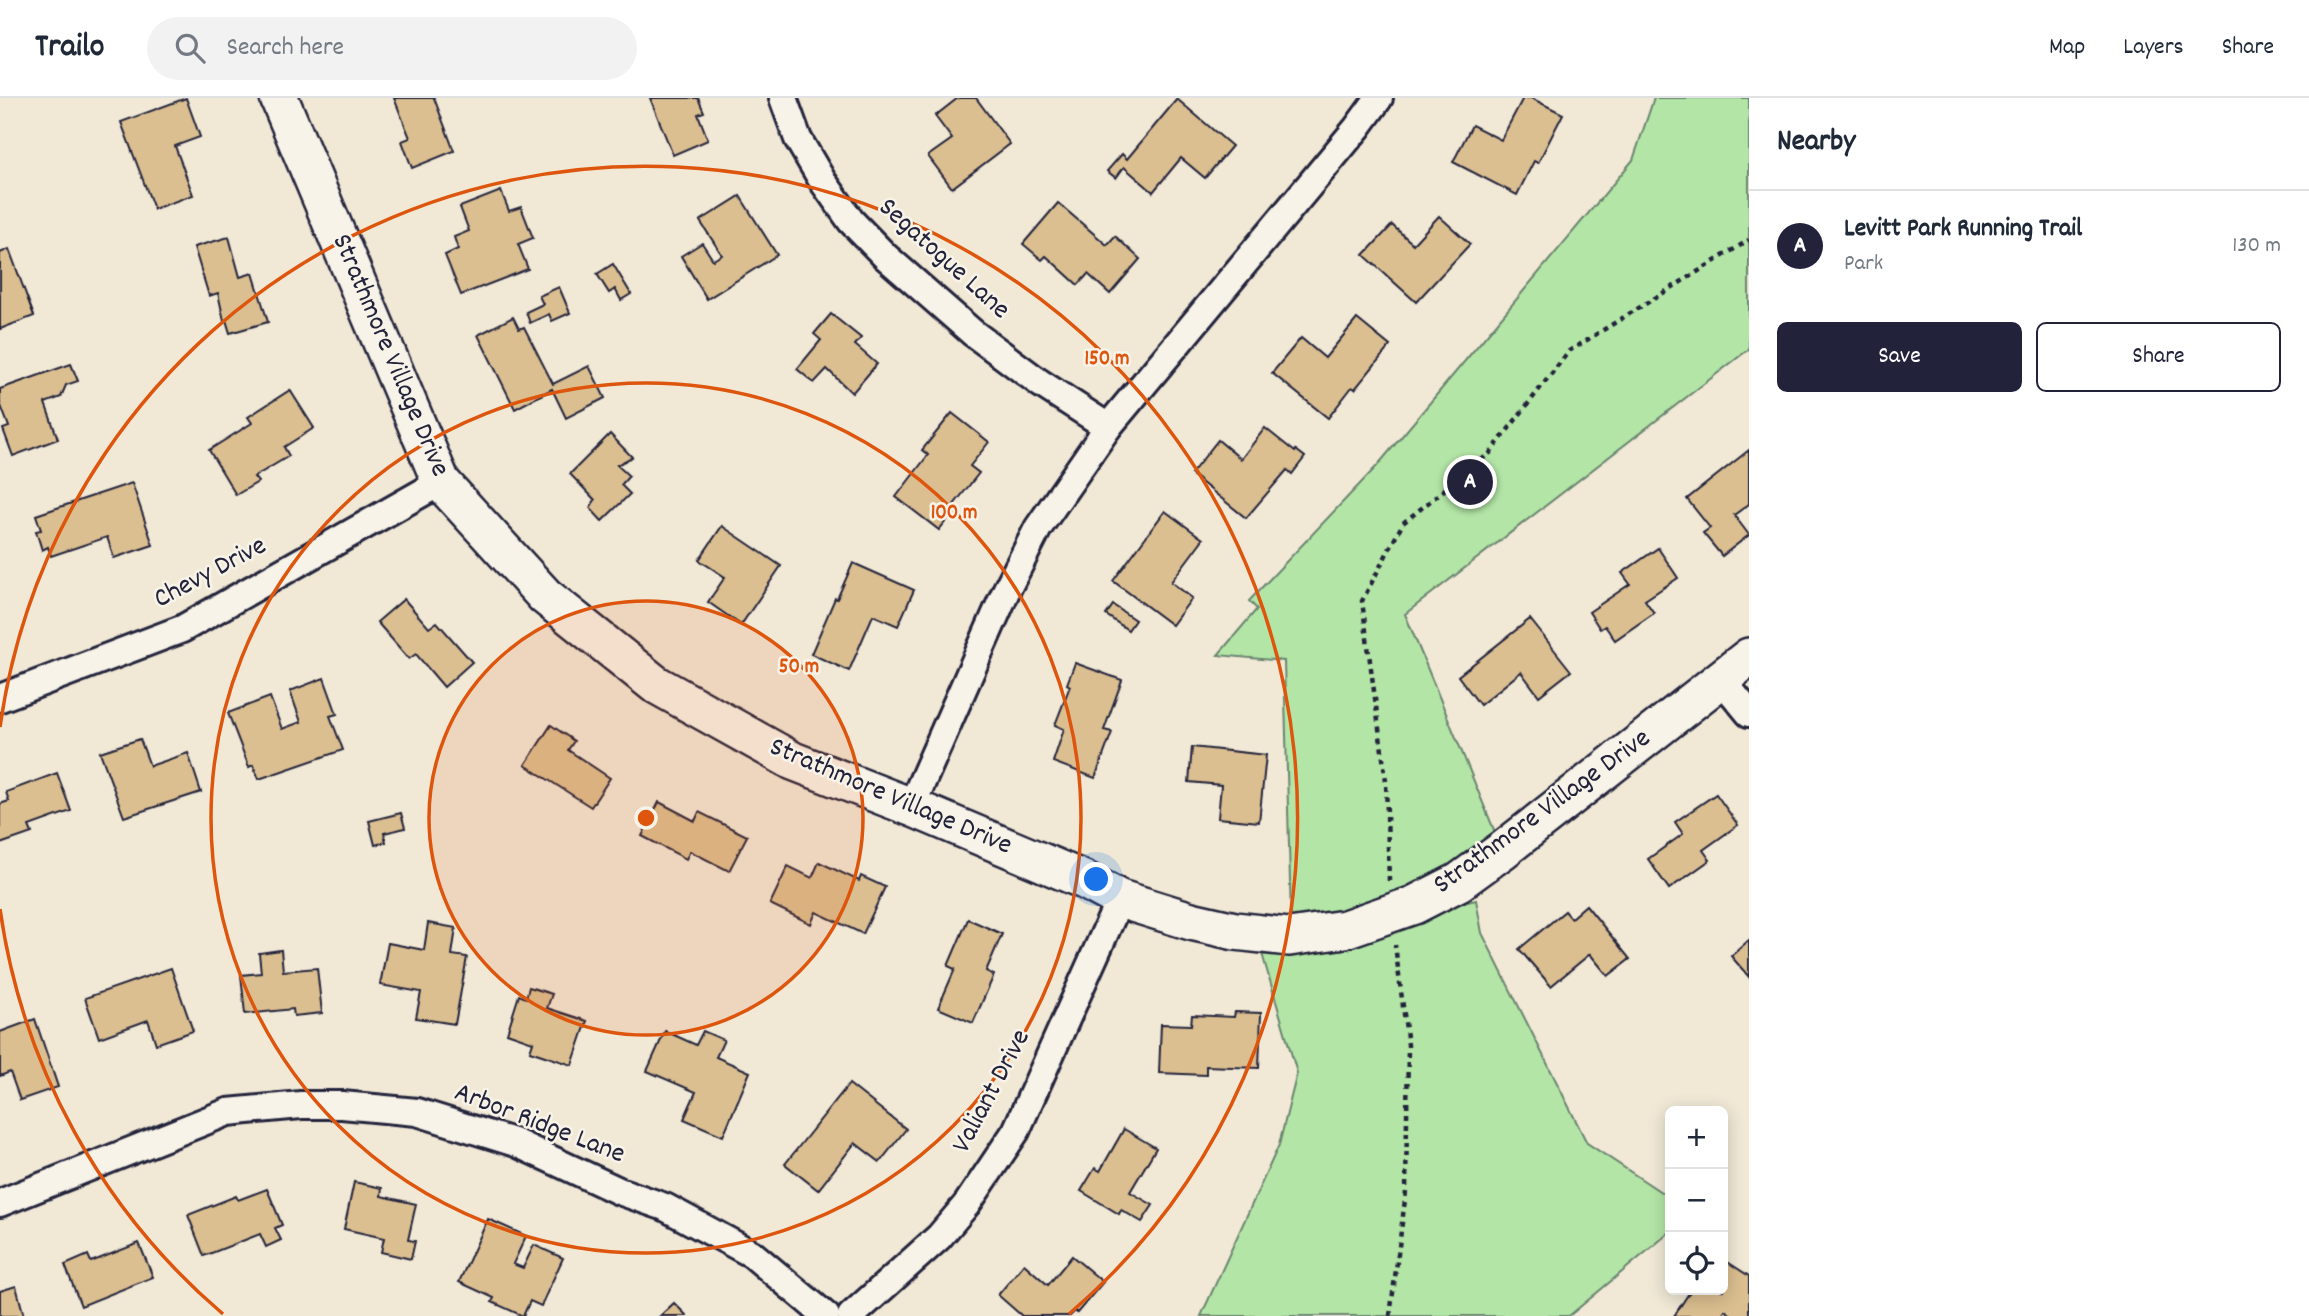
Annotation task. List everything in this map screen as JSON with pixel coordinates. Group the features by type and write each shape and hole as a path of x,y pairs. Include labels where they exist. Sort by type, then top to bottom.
{"street":[{"name":"Strathmore Village Drive","path":"279,98 441,482 545,596 655,684 793,761 1084,880 1120,899 1235,932 1289,937 1345,929 1414,905 1459,882 1735,668"},
{"name":"Segatogue Lane","path":"783,98 798,139 822,180 851,221 884,256 974,333 1040,383 1108,427"},
{"path":"911,807 1032,538 1108,427 1379,98"},
{"name":"Chevy Drive","path":"2,690 182,629 441,482"},
{"path":"1735,668 1749,713"},
{"name":"Valiant Drive","path":"851,1316 939,1237 967,1204 1016,1131 1120,899"},
{"name":"Arbor Ridge Lane","path":"0,1203 228,1112 301,1105 342,1105 417,1112 516,1143 619,1191 666,1208 751,1254 826,1316"}],"path":[{"path":"1390,1316 1406,1192 1408,1045 1390,914 1386,781 1362,601 1403,523 1490,453 1569,351 1749,240"}],"green space":[{"path":"1654,98 1749,98 1749,349 1405,614 1497,837 1391,902 1291,919 1284,661 1218,655 1257,609 1249,601 1377,466 1633,160"},
{"path":"1476,900 1482,933 1587,1143 1665,1195 1665,1236 1569,1316 1201,1316 1279,1145 1297,1073 1261,950"}],"building":[{"path":"186,98 200,137 175,146 193,195 154,209 121,122"},
{"path":"394,98 434,98 454,151 412,168 402,141 410,138"},
{"path":"650,98 698,98 704,112 698,114 708,140 673,155"},
{"path":"958,98 976,98 1010,144 952,188 928,156 952,139 935,116"},
{"path":"1523,98 1531,98 1563,114 1538,163 1534,161 1517,195 1453,162 1472,125 1501,140"},
{"path":"1177,99 1232,146 1205,178 1181,158 1153,192 1124,167 1116,178 1107,171 1122,154 1127,159"},
{"path":"501,191 509,211 521,207 533,238 518,244 528,269 461,295 445,255 458,249 454,237 469,231 460,207"},
{"path":"740,196 777,255 707,299 681,256 702,243 713,260 722,255 700,221"},
{"path":"1058,203 1107,245 1115,236 1140,259 1110,294 1088,274 1078,285 1046,256 1042,260 1023,244"},
{"path":"1439,216 1470,244 1416,302 1364,255 1392,225 1413,244"},
{"path":"229,237 240,277 253,273 268,322 230,333 226,320 224,321 218,293 209,296 194,247"},
{"path":"9,249 34,316 0,329 0,253"},
{"path":"613,264 631,294 621,300 615,289 609,293 597,274"},
{"path":"559,287 570,313 552,321 549,314 530,323 526,312 543,304 539,296"},
{"path":"831,314 861,338 855,345 877,364 852,393 827,369 814,383 797,369 821,340 814,334"},
{"path":"513,317 519,329 524,327 553,384 589,366 605,398 566,418 552,389 515,409 478,335"},
{"path":"1357,319 1390,346 1328,418 1272,373 1301,338 1325,358"},
{"path":"71,364 78,381 66,385 61,397 45,403 58,439 13,456 3,429 9,427 0,403 0,389"},
{"path":"290,390 314,428 284,447 289,456 254,477 258,482 236,495 209,450 252,423 248,417"},
{"path":"952,413 989,442 970,466 979,473 953,506 956,508 939,530 896,497 928,455 922,450"},
{"path":"1265,428 1305,457 1292,474 1287,470 1246,518 1191,474 1218,440 1241,459"},
{"path":"610,434 632,457 617,465 629,476 621,485 630,494 602,521 590,508 595,500 570,474"},
{"path":"1749,450 1749,504 1734,515 1749,535 1722,556 1703,533 1710,528 1687,499"},
{"path":"132,483 153,545 114,558 107,537 51,556 48,547 42,550 36,531 41,530 36,515"},
{"path":"1165,511 1203,539 1171,582 1192,598 1172,625 1113,581"},
{"path":"722,526 781,566 741,625 708,602 725,577 699,560"},
{"path":"1658,548 1678,578 1645,600 1654,613 1615,640 1605,626 1600,629 1589,612 1630,584 1622,573"},
{"path":"853,563 914,590 898,626 873,615 849,671 811,654"},
{"path":"404,599 429,628 437,622 472,662 444,687 416,654 409,659 377,622"},
{"path":"1113,605 1135,620 1128,630 1106,615"},
{"path":"1530,619 1571,671 1539,696 1521,672 1480,705 1458,676"},
{"path":"1075,663 1122,680 1104,730 1112,732 1095,778 1053,762 1064,729 1055,725 1070,686 1067,684"},
{"path":"324,678 337,714 330,716 343,750 259,779 253,765 249,767 228,713 270,697 282,729 301,722 290,691"},
{"path":"551,725 574,741 568,750 610,778 591,807 525,765"},
{"path":"140,739 150,766 188,753 201,792 124,817 100,752"},
{"path":"1192,747 1266,755 1259,822 1218,818 1221,785 1189,782"},
{"path":"57,773 71,811 29,826 32,833 0,844 0,804 9,801 6,792"},
{"path":"1716,794 1738,825 1703,850 1710,860 1669,889 1648,859 1683,834 1675,822"},
{"path":"659,802 695,821 699,812 747,836 729,871 690,851 686,859 642,836"},
{"path":"401,813 405,828 384,833 386,842 375,845 369,821"},
{"path":"819,862 859,881 861,876 885,887 863,934 816,912 811,924 770,904 788,866 812,878"},
{"path":"1586,905 1630,959 1608,976 1590,954 1551,986 1519,949 1565,911 1571,918"},
{"path":"968,919 1002,934 986,971 994,975 973,1023 938,1008 955,969 948,966"},
{"path":"428,923 456,928 452,955 467,957 455,1024 416,1018 421,992 380,985 388,943 424,950"},
{"path":"1749,940 1749,977 1731,956"},
{"path":"281,950 283,971 317,968 322,1013 294,1016 293,1009 245,1014 241,975 261,973 259,953"},
{"path":"171,968 193,1031 156,1044 148,1020 99,1038 85,998"},
{"path":"529,987 552,994 547,1008 587,1021 572,1065 530,1051 533,1042 507,1033 519,995 526,998"},
{"path":"1235,1012 1261,1013 1259,1068 1206,1066 1206,1075 1159,1073 1161,1024 1191,1025 1192,1015 1234,1017"},
{"path":"35,1019 58,1087 20,1100 10,1072 0,1076 0,1032"},
{"path":"665,1031 696,1045 703,1031 724,1040 716,1057 750,1072 723,1136 684,1119 696,1092 647,1071"},
{"path":"849,1084 906,1129 880,1162 855,1143 818,1190 785,1164"},
{"path":"1124,1129 1156,1148 1130,1192 1153,1205 1142,1222 1121,1210 1119,1214 1081,1191 1095,1168 1100,1171"},
{"path":"354,1182 382,1188 381,1196 416,1204 408,1240 415,1241 411,1259 381,1252 384,1238 344,1229"},
{"path":"267,1189 282,1225 275,1228 281,1240 266,1247 260,1234 204,1256 188,1215 236,1196 238,1200"},
{"path":"488,1219 526,1236 513,1264 523,1268 534,1245 563,1258 541,1306 530,1301 523,1316 492,1302 494,1298 459,1282"},
{"path":"139,1243 153,1277 81,1306 65,1265 88,1255 91,1262"},
{"path":"1072,1256 1103,1282 1077,1313 1075,1311 1070,1316 1022,1316 998,1295 1024,1264 1048,1285"},
{"path":"1728,1262 1749,1276 1749,1316 1733,1316 1725,1310 1721,1316 1674,1316 1688,1295 1728,1295"},
{"path":"16,1286 24,1316 0,1316 0,1291"},
{"path":"674,1303 687,1316 660,1316"}],"place":[{"name":"Levitt Park Running Trail","path":"1470,482"}]}
